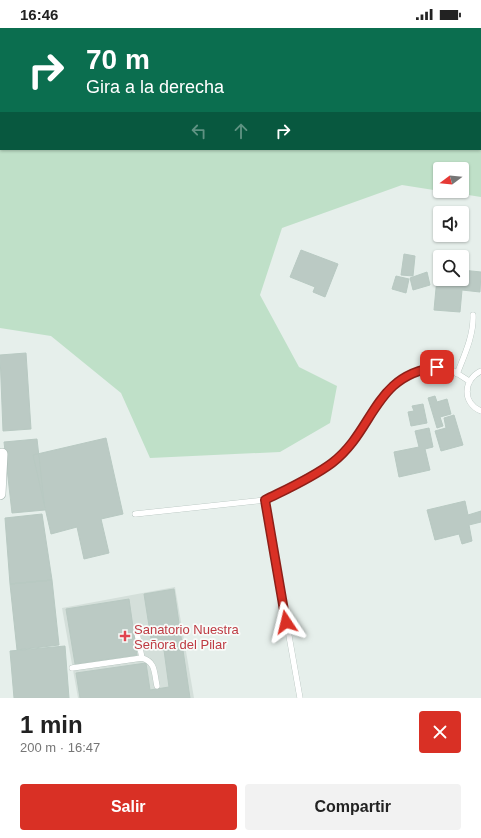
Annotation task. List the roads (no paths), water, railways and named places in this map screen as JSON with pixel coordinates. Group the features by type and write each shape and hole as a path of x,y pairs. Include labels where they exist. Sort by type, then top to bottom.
{"street":[{"path":"0,494 2,454"}],"lane":[{"path":"457,374 474,324 473,315"},
{"path":"135,514 265,500 332,462 355,438 387,391 397,381 420,369 437,367 452,370 469,381"},
{"path":"481,370 469,381 466,389 470,404 481,411"},
{"path":"265,500 300,698"},
{"path":"136,628 142,658"},
{"path":"72,668 142,658 149,660 153,664 156,686"}],"place":[{"name":"Sanatorio Nuestra Señora del Pilar","path":"125,636"}]}
